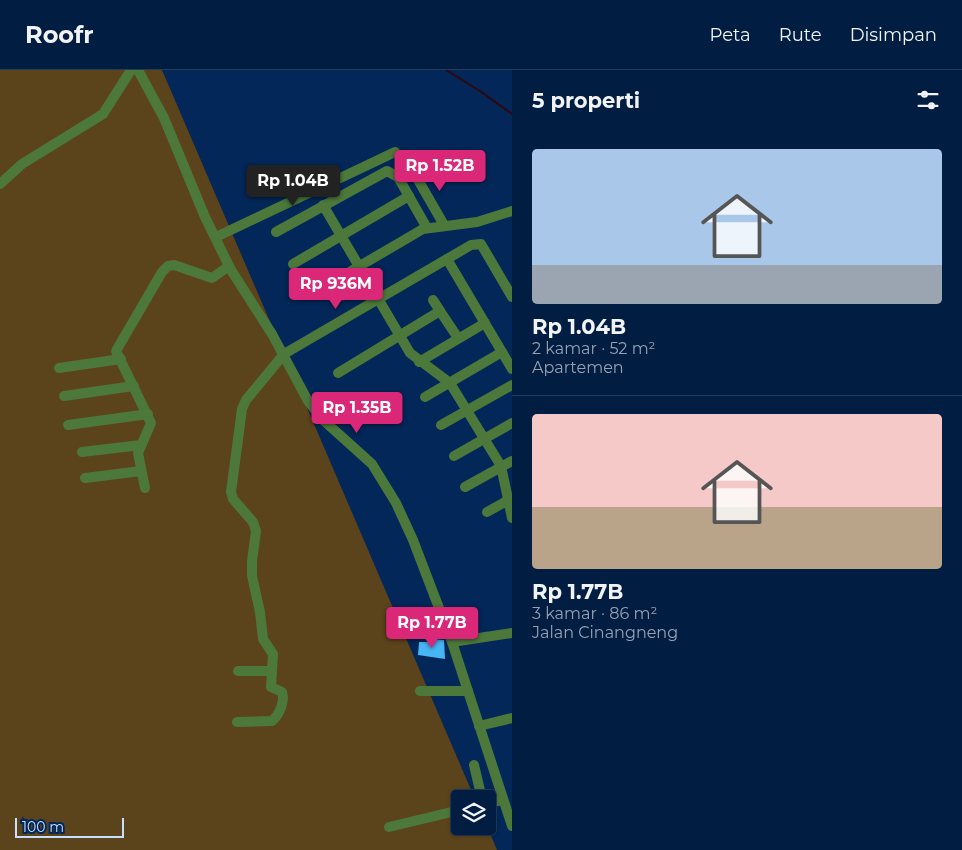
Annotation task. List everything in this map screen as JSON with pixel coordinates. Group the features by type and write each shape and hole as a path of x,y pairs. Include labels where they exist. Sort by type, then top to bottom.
{"street":[{"path":"0,184 22,164 52,147 77,128 100,117 131,70"},
{"path":"138,70 164,118 230,266 284,354 315,411 361,454 381,476 413,540 452,642 512,826"},
{"path":"216,237 395,152"},
{"path":"276,232 387,171 398,177 427,228"},
{"path":"414,171 444,225"},
{"path":"292,264 408,196"},
{"path":"323,205 410,353 419,362 450,382 501,466 510,499 512,518"},
{"path":"317,291 359,265 427,228 477,222 512,211"},
{"path":"237,722 266,723 276,717 283,695 282,692 271,687 273,654 263,639 260,612 252,576 256,531 253,522 233,499 231,492 244,404 284,354 471,245 482,244 512,297"},
{"path":"447,259 512,369"},
{"path":"145,488 138,453 150,423 148,414 116,350 162,272 168,266 174,265 212,278 230,266"},
{"path":"433,300 458,338"},
{"path":"338,373 440,311"},
{"path":"419,362 485,323"},
{"path":"425,397 502,352"},
{"path":"59,368 121,359"},
{"path":"441,425 512,385"},
{"path":"64,396 134,386"},
{"path":"68,425 148,414"},
{"path":"454,456 512,423"},
{"path":"82,452 141,445"},
{"path":"465,487 512,461"},
{"path":"85,478 141,471"},
{"path":"487,512 510,499"},
{"path":"452,642 512,633"},
{"path":"238,672 272,671"},
{"path":"420,691 468,690"},
{"path":"479,726 512,718"},
{"path":"474,765 480,790"},
{"path":"389,827 451,812"}],"shaded area":[{"path":"0,70 162,70 471,790 451,790 451,835 491,835 497,850 0,850"}],"building":[{"path":"429,639 444,640 445,659 418,655 419,642 429,642"}],"waterway":[{"path":"446,70 512,114"}]}
